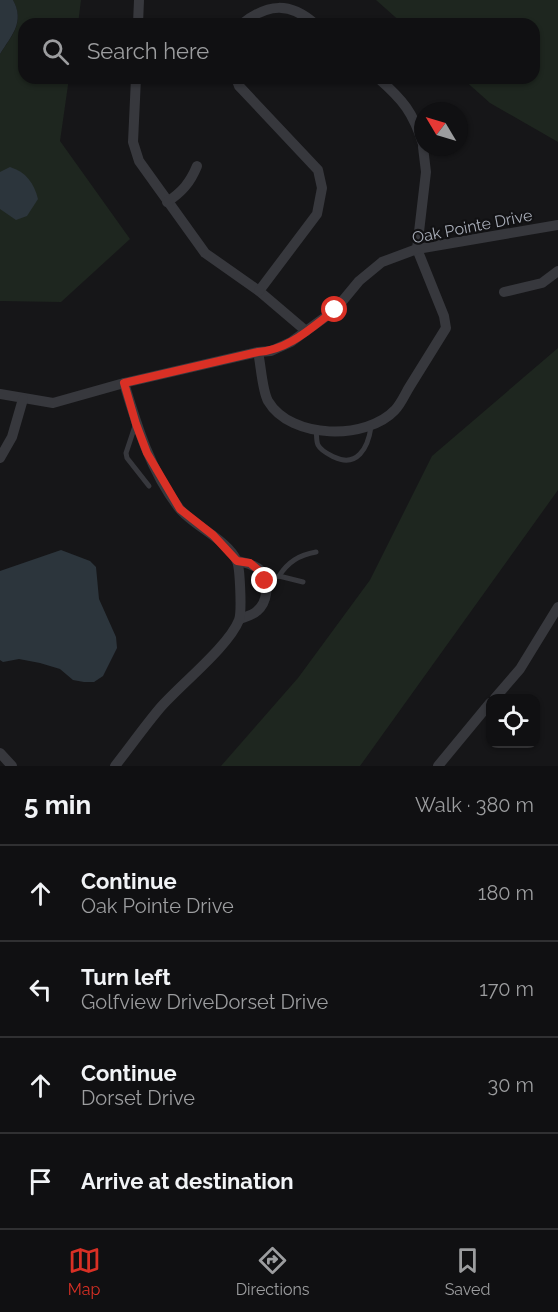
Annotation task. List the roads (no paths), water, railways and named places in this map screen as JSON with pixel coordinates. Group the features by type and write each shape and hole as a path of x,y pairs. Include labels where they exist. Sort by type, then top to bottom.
{"street":[{"path":"138,18 139,0"},
{"path":"249,18 273,4 298,11 307,18"},
{"path":"136,84 133,142 139,161 167,202 205,253 259,291 306,331"},
{"path":"238,84 318,170 322,188 317,214 259,291"},
{"path":"385,84 399,97 414,117"},
{"path":"258,352 268,400 280,415 296,426 316,430 371,427 395,410 446,328 444,316 417,249 426,172 424,156"},
{"path":"167,202 181,192 191,180 196,166"},
{"name":"Oak Pointe Drive","path":"0,394 53,403 124,383 258,352 272,351 291,342 335,310 359,281 382,262 417,249 558,225"},
{"path":"504,292 542,283 558,271"},
{"path":"115,766 161,708 224,643 240,619 241,595 237,561 213,535 180,509 147,453 124,383"},
{"path":"0,458 12,437 23,399"},
{"path":"237,561 250,563 262,573 267,587 265,599 257,612 240,619"},
{"path":"499,694 520,669 558,607"},
{"path":"438,766 486,708"},
{"path":"0,753 12,766"}],"lane":[{"path":"136,424 126,453 127,458 149,486"},
{"path":"316,430 317,443 321,449 339,459 349,460 362,454 368,445 371,427"},
{"path":"265,581 279,576 302,555 316,552"},
{"path":"279,576 303,582"}]}
